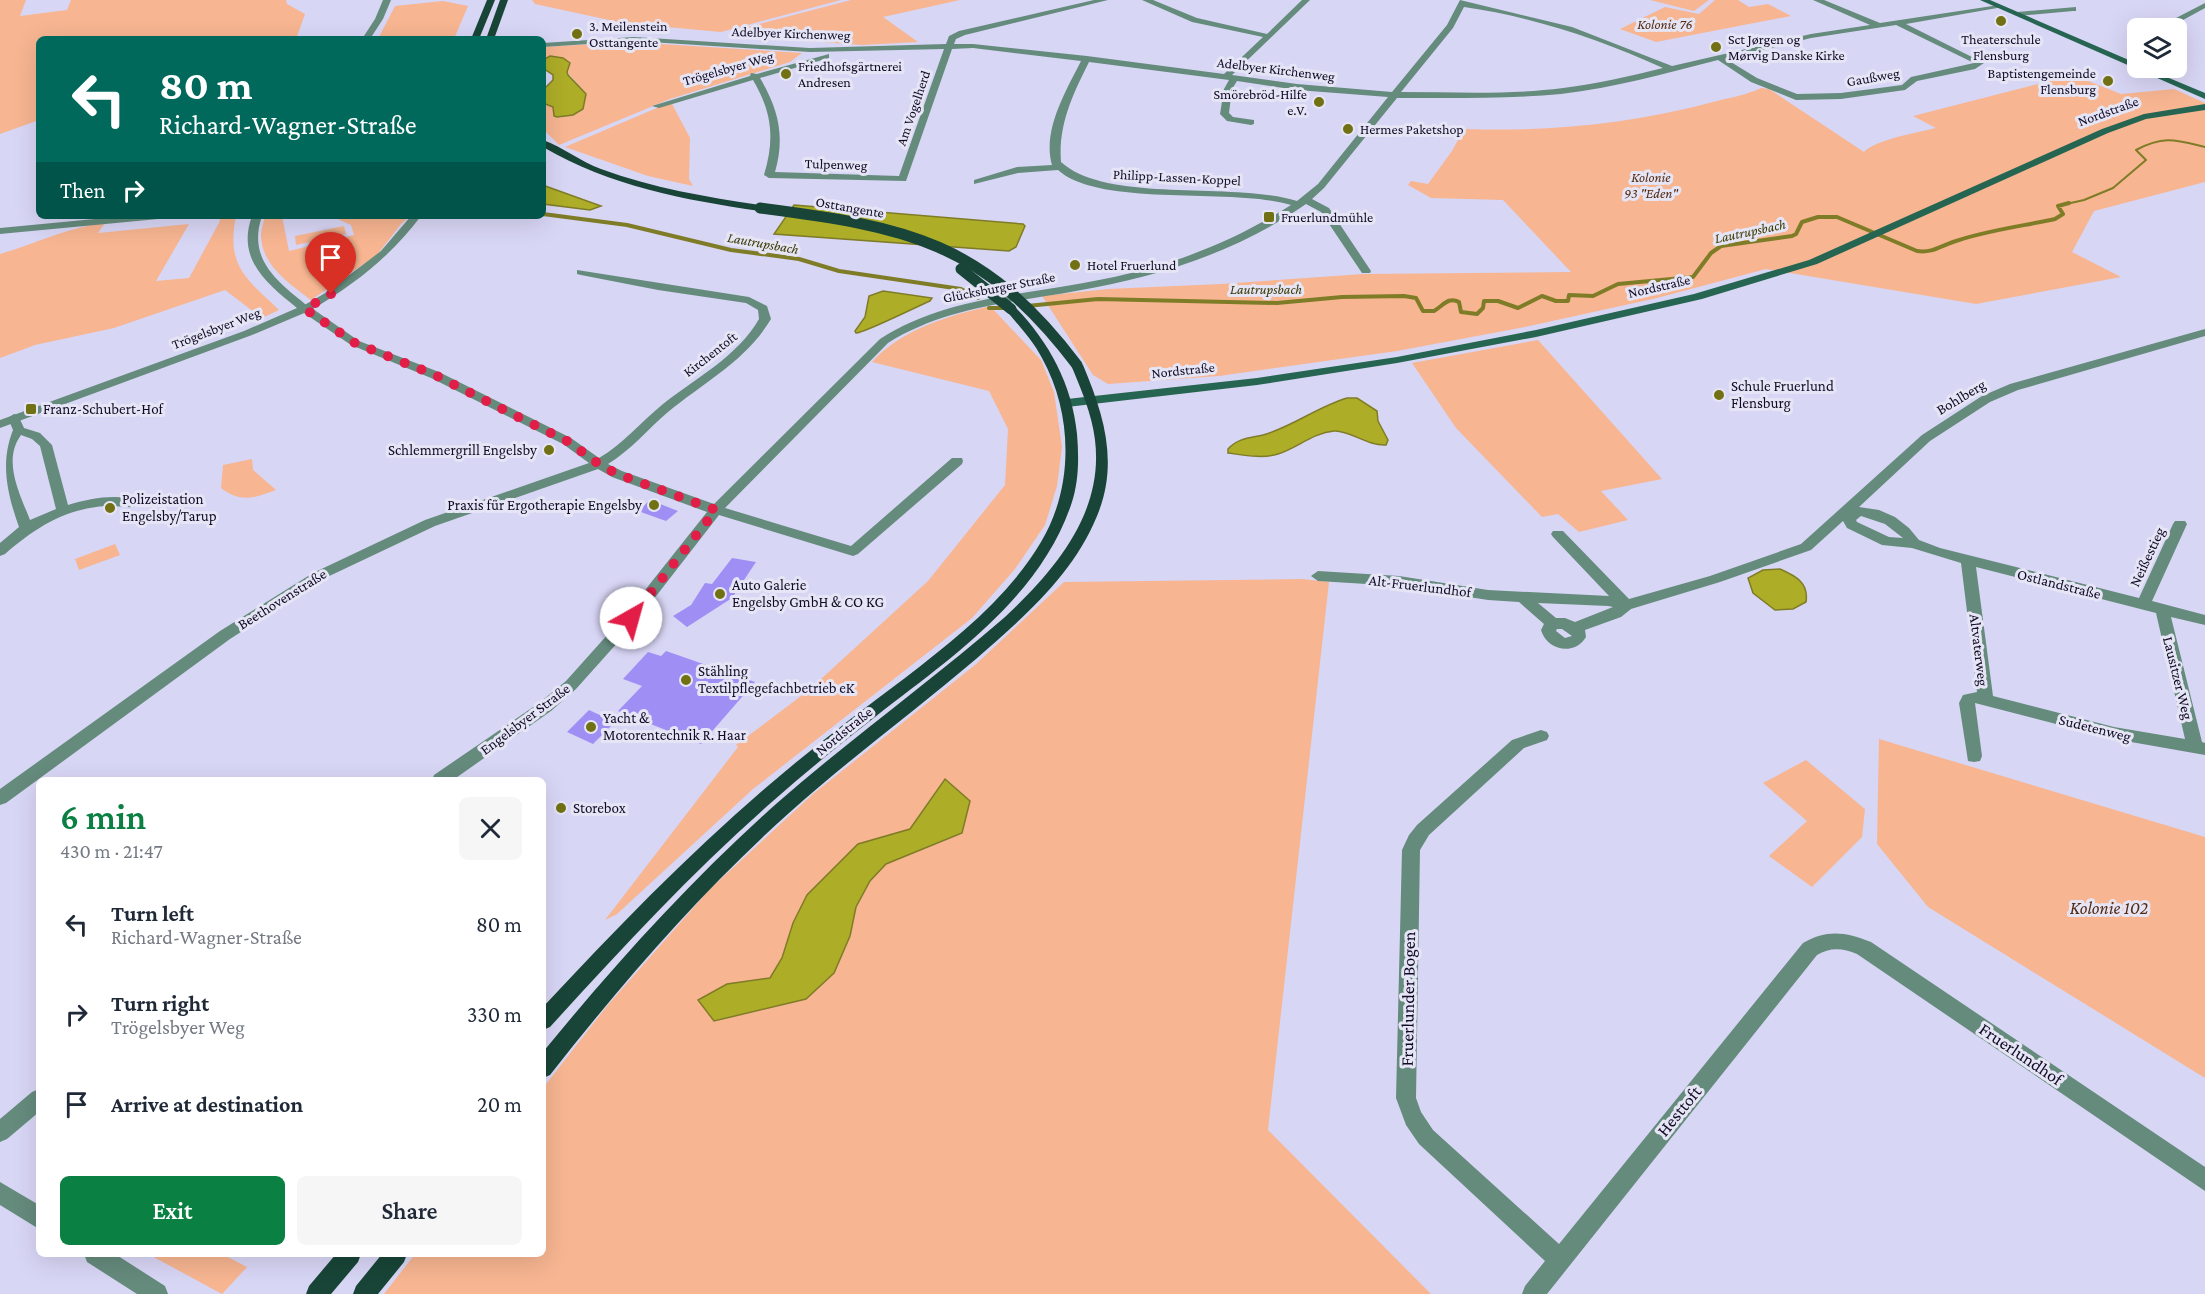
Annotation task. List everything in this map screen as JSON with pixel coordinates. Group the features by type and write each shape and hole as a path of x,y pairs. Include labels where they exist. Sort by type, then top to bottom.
{"main road":[{"path":"476,36 491,0"},
{"path":"491,36 504,0"},
{"path":"1984,0 2127,62"},
{"path":"2164,78 2205,96"},
{"name":"Nordstraße","path":"546,1018 632,924 741,820 996,611 1037,561 1060,517 1071,478 1074,438 1067,403 1211,387 1370,364 1549,331 1680,302 1766,278 1856,244 2105,131 2144,117 2205,107"},
{"name":"Osttangente","path":"546,145 564,157 611,178 692,198 849,228 887,237 929,252 963,270 1011,309 1033,333 1056,368 1067,403"},
{"name":"Osttangente","path":"546,157 575,173 642,196 692,206 856,222 897,232 941,247 1007,289 1054,333 1077,365 1092,400"},
{"name":"Nordstraße","path":"546,1064 586,1013 654,934 718,868 784,807 941,681 1018,615 1044,588 1065,561 1091,515 1102,472 1102,437 1092,400"},
{"path":"317,1294 348,1257"},
{"path":"364,1294 394,1257"}],"street":[{"path":"368,36 379,19 387,0"},
{"path":"949,46 952,38 962,33 1104,0"},
{"path":"1146,0 1195,20 1268,36"},
{"path":"1251,122 1230,119 1224,114 1230,78 1268,36 1306,0"},
{"path":"1818,0 1878,25"},
{"path":"2194,0 2205,5"},
{"path":"1464,2 1484,4 1547,22 1626,48 1671,69"},
{"name":"Glücksburger Straße","path":"716,510 866,358 885,341 911,324 957,308 1095,285 1177,265 1229,244 1302,202 1334,171 1450,26 1464,2"},
{"path":"2180,18 2205,5"},
{"name":"Adelbyer Kirchenweg","path":"851,50 949,46 995,48 1230,78 1395,95 1504,95 1562,91 1608,84 1801,38 2000,7"},
{"path":"2017,14 2073,9"},
{"name":"Gaußweg","path":"1718,57 1767,86 1804,98 1905,87 1914,79 1972,68 1980,63 1896,22"},
{"name":"Adelbyer Kirchenweg","path":"546,45 634,39 809,54"},
{"name":"Am Vogelherd","path":"903,179 949,46"},
{"name":"Trögelsbyer Weg","path":"656,106 754,75 809,54 851,50"},
{"path":"977,182 1017,170 1058,167 1056,147 1062,110 1087,58"},
{"name":"Tulpenweg","path":"754,75 773,108 776,123 776,154 769,175 903,179"},
{"name":"Philipp-Lassen-Koppel","path":"1058,167 1076,178 1101,186 1259,195 1302,202"},
{"path":"1302,202 1325,210 1366,271"},
{"path":"0,231 126,219"},
{"path":"255,219 251,236 255,256 269,278 305,309 355,343 435,375 567,441 617,474 716,510 853,551 957,461"},
{"name":"Trögelsbyer Weg","path":"0,424 17,424 305,309 331,294 385,253 413,219"},
{"name":"Kirchentoft","path":"581,272 658,287 749,300 763,308 765,313 760,329 747,346 663,410 613,457 599,464"},
{"name":"Bohlberg","path":"1806,546 1849,513 1926,438 1986,399 2014,387 2205,332"},
{"path":"27,528 13,491 6,459 17,424 46,445 63,511"},
{"name":"Beethovenstraße","path":"0,798 225,635 318,576 430,523 599,464"},
{"path":"0,551 27,528 63,511 89,504 117,501 134,503"},
{"name":"Engelsbyer Straße","path":"445,777 545,707 571,685 631,618 716,510"},
{"name":"Ostlandstraße","path":"1914,543 1910,535 1900,527 1867,511 1849,513 1848,519 1852,525 1887,542 1902,545 1914,543 1968,561 2205,620"},
{"name":"Neißestieg","path":"2143,605 2180,524"},
{"path":"1558,534 1626,605"},
{"name":"Alt-Fruerlundhof","path":"1522,596 1553,624 1564,623 1575,628 1616,612 1626,605 1715,579 1806,546"},
{"name":"Altvaterweg","path":"1968,561 1986,699 1975,697 1969,699 1967,704 1974,756"},
{"name":"Alt-Fruerlundhof","path":"1318,576 1399,581 1488,595 1608,601 1626,605"},
{"name":"Lausitzer Weg","path":"2162,609 2200,748"},
{"name":"Sudetenweg","path":"1986,699 2114,733 2200,748"},
{"name":"Fruerlunder Bogen","path":"1540,736 1518,744 1423,830 1411,850 1406,1098 1413,1118 1426,1137 1560,1260"},
{"name":"Hesttoft","path":"1533,1294 1810,949 1820,942 1832,939"},
{"name":"Fruerlundhof","path":"1832,939 1848,941 1864,948 2205,1180"},
{"path":"0,1132 36,1102"},
{"path":"0,1193 36,1216"},
{"path":"100,1257 157,1294"}],"green space":[{"path":"0,0 26,0 20,16 67,10 71,0 286,0 287,4 305,14 297,36 36,36 36,121 0,134"},
{"path":"532,0 841,0 721,32 623,23 535,4"},
{"path":"851,0 960,0 883,17 918,42 862,45 736,36 736,30"},
{"path":"1650,0 1709,0 1694,11"},
{"name":"Kolonie 76","path":"1715,0 1738,0 1749,7 1768,4 1791,16 1656,42 1620,29 1665,7 1699,14"},
{"path":"443,1 468,6 455,36 380,36 395,6"},
{"path":"629,42 802,53 790,62 670,99 559,145 546,132 546,104 554,107 553,113 564,116 579,112 586,94 567,72 546,59 546,47"},
{"name":"Lautrupsbach","path":"2068,73 2121,94 2174,89 2205,103 2205,182 2094,211 2072,252 2121,277 1976,304 1766,269 1657,298 1525,327 1397,351 1219,376 1108,384 1093,375 1042,296 1108,289 1363,274 1571,272 1503,200 1431,198 1408,185 1411,181 1428,184 1452,151 1464,129 1558,128 1620,121 1682,110 1761,88 1769,89 1864,152 1887,140 1936,128 1913,116 2046,82"},
{"path":"671,102 690,138 689,179 693,186 648,176 565,147"},
{"path":"220,219 236,219 234,247 236,259 248,279 279,310 262,318 225,290 114,328 35,345 0,358 0,254 91,225 105,223 98,233 189,224 156,281 189,278"},
{"path":"264,219 283,219 289,251 354,235 351,225 338,219 407,219 377,255 311,300 271,265 262,246 261,230"},
{"path":"344,226 346,234 296,245 295,236"},
{"path":"990,306 1041,360 1054,392 1062,447 1057,486 1045,525 1015,569 972,618 753,789 617,914 605,920 738,747 736,745 809,690 928,581 1005,485 1008,429 989,391 872,362 911,332 942,319"},
{"path":"1538,340 1662,479 1601,491 1628,520 1579,532 1558,514 1542,517 1456,428 1412,363"},
{"path":"252,459 253,470 276,490 248,498 235,496 221,488 223,465"},
{"path":"115,544 120,555 79,570 75,559"},
{"path":"1302,579 1329,582 1268,1130 1431,1294 384,1294 413,1257 546,1257 546,1084 607,1006 709,890 813,794 975,665 1064,582"},
{"name":"Kolonie 102","path":"1879,739 2205,837 2205,1078 1928,907 1877,844"},
{"path":"1806,760 1865,809 1862,837 1812,887 1769,856 1807,821 1763,783"},
{"path":"154,1257 228,1257 247,1267 222,1294"}],"shaded area":[{"path":"550,56 563,58 570,63 568,75 586,94 583,109 573,115 554,116 553,107 546,104 546,87 553,80 553,75 546,70 546,58"},
{"path":"546,186 601,206 590,210 546,204"},
{"path":"794,205 1023,224 1025,226 1016,247 1009,251 774,234"},
{"path":"883,291 932,298 891,319 856,333 855,331 865,317 869,296"},
{"path":"1347,398 1357,398 1377,411 1378,421 1388,440 1386,445 1379,445 1334,431 1326,432 1272,455 1253,456 1228,453 1232,445 1240,441 1274,431"},
{"path":"1780,569 1800,581 1805,590 1806,602 1793,609 1775,610 1753,593 1748,578 1763,570"},
{"path":"945,779 970,801 962,833 886,864 870,881 856,907 850,936 834,973 806,999 714,1021 698,1000 727,984 770,978 782,958 793,923 807,895 858,844 910,829"}],"building":[{"name":"Praxis für Ergotherapie Engelsby","path":"650,500 678,511 666,521 638,511"},
{"name":"Auto Galerie Engelsby GmbH & CO KG","path":"732,558 756,562 732,598 687,627 673,616 691,605 705,583 712,584"},
{"path":"666,651 755,682 701,744 618,711 642,686 623,679 648,652 661,656"},
{"name":"Yacht & Motorentechnik R. Haar","path":"589,710 615,722 593,744 567,732"}],"waterway":[{"name":"Lautrupsbach","path":"2062,205 2084,200 2113,188 2146,160 2136,150 2146,145 2170,140 2205,147"},
{"name":"Lautrupsbach","path":"1027,306 1098,299 1277,303 1342,297 1404,296 1416,298 1423,311 1434,311 1446,302 1455,300 1459,302 1461,312 1477,314 1483,308 1484,301 1498,301 1518,308 1542,296 1556,301 1568,301 1569,295 1593,296 1618,284 1693,277 1711,253 1721,246 1792,236 1796,234 1802,222 1818,217 1837,217 1917,251 1927,251 1977,235 2055,219 2063,214 2058,206 2069,203"},
{"name":"Lautrupsbach","path":"546,214 627,225 731,250 799,259 839,271 961,289 978,298"},
{"name":"Lautrupsbach","path":"989,308 1007,308"}],"place":[{"name":"Theaterschule Flensburg","path":"2001,21"},
{"name":"3. Meilenstein Osttangente","path":"577,34"},
{"name":"Sct Jørgen og Mørvig Danske Kirke","path":"1716,47"},
{"name":"Friedhofsgärtnerei Andresen","path":"786,74"},
{"name":"Baptistengemeinde Flensburg","path":"2108,81"},
{"name":"Smörebröd-Hilfe e.V.","path":"1319,102"},
{"name":"Hermes Paketshop","path":"1348,129"},
{"name":"Fruerlundmühle","path":"1269,217"},
{"name":"Hotel Fruerlund","path":"1075,265"},
{"name":"Schule Fruerlund Flensburg","path":"1719,395"},
{"name":"Franz-Schubert-Hof","path":"31,409"},
{"name":"Schlemmergrill Engelsby","path":"549,450"},
{"name":"Praxis für Ergotherapie Engelsby","path":"654,505"},
{"name":"Polizeistation Engelsby/Tarup","path":"110,508"},
{"name":"Auto Galerie Engelsby GmbH & CO KG","path":"720,594"},
{"name":"Stähling Textilpflegefachbetrieb eK","path":"686,680"},
{"name":"Yacht & Motorentechnik R. Haar","path":"591,727"},
{"name":"Storebox","path":"561,808"}],"route":[{"path":"331,294 305,309 328,323 346,338 435,375 567,441 617,474 716,510 631,618"}],"park label":[{"name":"Kolonie 93 \"Eden\"","path":"1651,186"}]}
